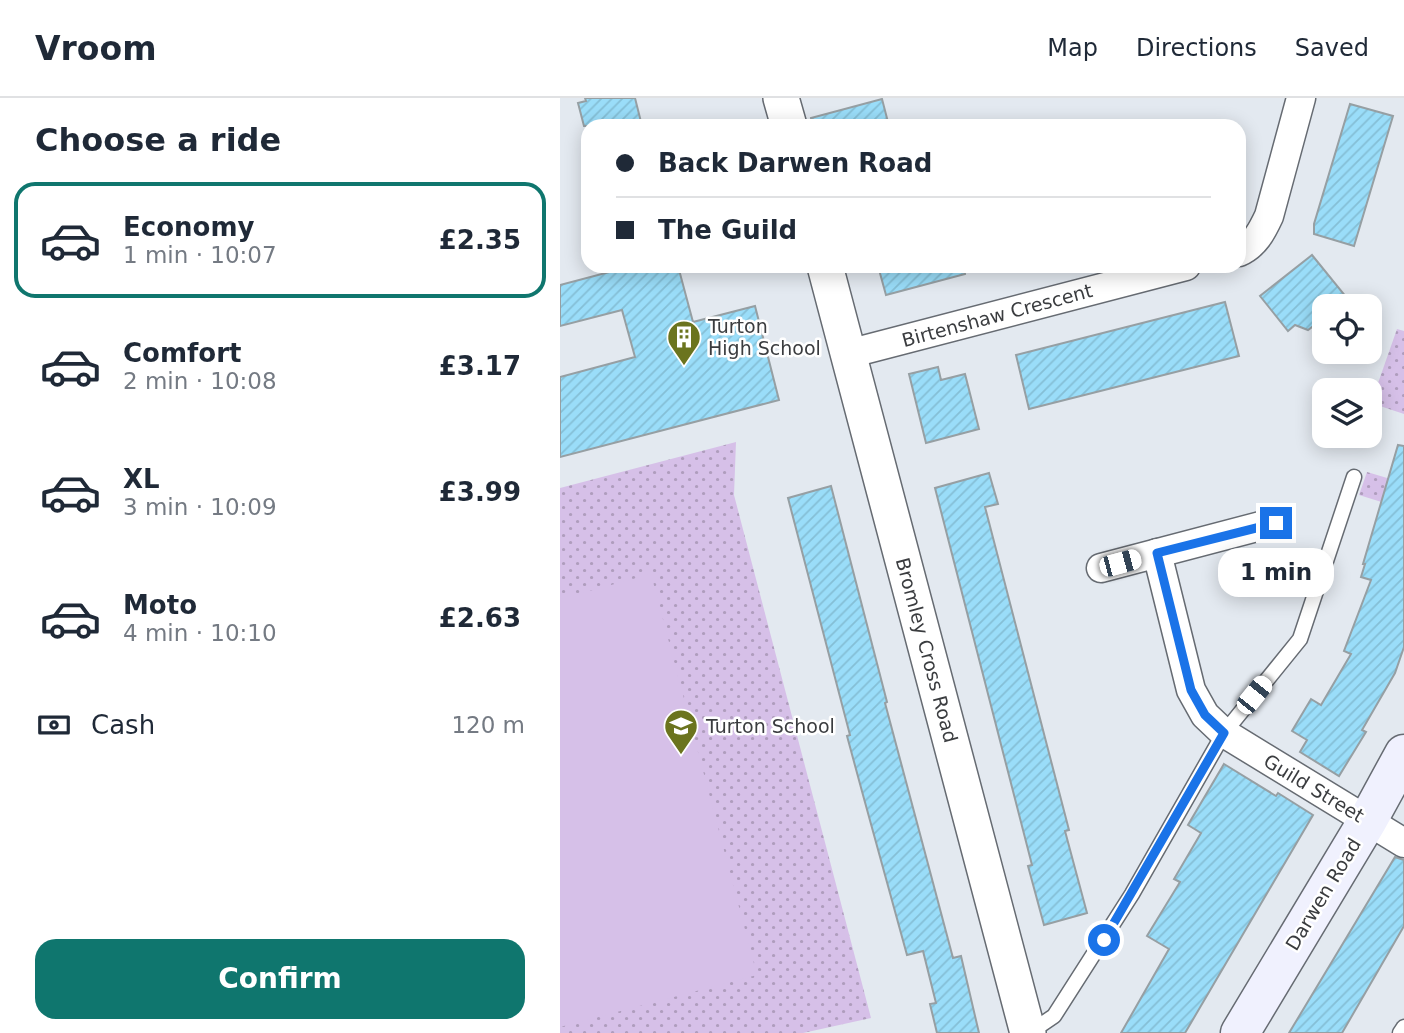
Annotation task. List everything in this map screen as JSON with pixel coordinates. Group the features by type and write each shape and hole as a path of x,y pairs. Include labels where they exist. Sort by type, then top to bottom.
{"main road":[{"name":"Darwen Road","path":"1240,1033 1404,754"}],"street":[{"path":"781,98 787,119"},
{"path":"1246,247 1262,232 1301,98"},
{"name":"Bromley Cross Road","path":"827,273 1029,1033"},
{"name":"Birtenshaw Crescent","path":"848,354 1159,273"},
{"path":"1101,568 1276,523"},
{"name":"Guild Street","path":"1157,553 1191,690 1205,715 1224,733 1404,842"}],"lane":[{"path":"1029,1033 1054,1016 1132,894 1224,733 1300,639 1354,477"},
{"path":"1400,1033 1404,1027"}],"shaded area":[{"path":"1397,329 1404,331 1404,414 1382,407 1382,378 1380,378"},
{"name":"Turton School","path":"736,442 734,495 871,1018 803,1033 560,1033 560,488"},
{"path":"1367,472 1404,483 1404,509 1359,495"},
{"path":"651,574 757,975 560,1027 560,599"}],"building":[{"path":"585,98 635,98 640,119 582,119 578,103 586,101"},
{"path":"882,99 887,119 811,119"},
{"path":"1350,104 1393,116 1354,246 1314,234 1314,224"},
{"path":"1312,255 1344,294 1312,294 1312,327 1308,330 1295,325 1288,331 1260,296"},
{"name":"Turton High School","path":"605,273 680,273 693,322 755,306 779,400 560,457 560,377 635,357 622,310 560,326 560,285"},
{"path":"880,273 965,273 965,274 886,295"},
{"path":"1225,302 1239,356 1029,409 1016,355"},
{"path":"938,367 941,380 965,374 979,429 926,443 909,374"},
{"path":"1398,445 1404,446 1404,647 1395,673 1362,730 1366,732 1339,776 1300,752 1307,740 1292,731 1311,699 1321,705 1351,654 1344,651 1371,580 1361,577 1363,564"},
{"path":"989,473 998,504 985,507 1069,830 1065,831 1087,913 1044,925 1028,866 1032,865 935,488"},
{"path":"831,486 953,958 961,956 979,1033 937,1033 930,1004 936,1003 923,951 907,955 847,736 850,735 788,498"},
{"path":"1224,764 1313,815 1185,1033 1121,1033 1169,949 1147,936 1180,882 1174,879 1201,833 1188,825"},
{"path":"1395,857 1404,860 1404,926 1342,1033 1289,1033"}],"place":[{"name":"Turton High School","path":"684,367"},
{"name":"Turton School","path":"681,756"}],"route":[{"path":"1104,940 1224,733 1205,715 1191,690 1157,553 1276,523"}]}
